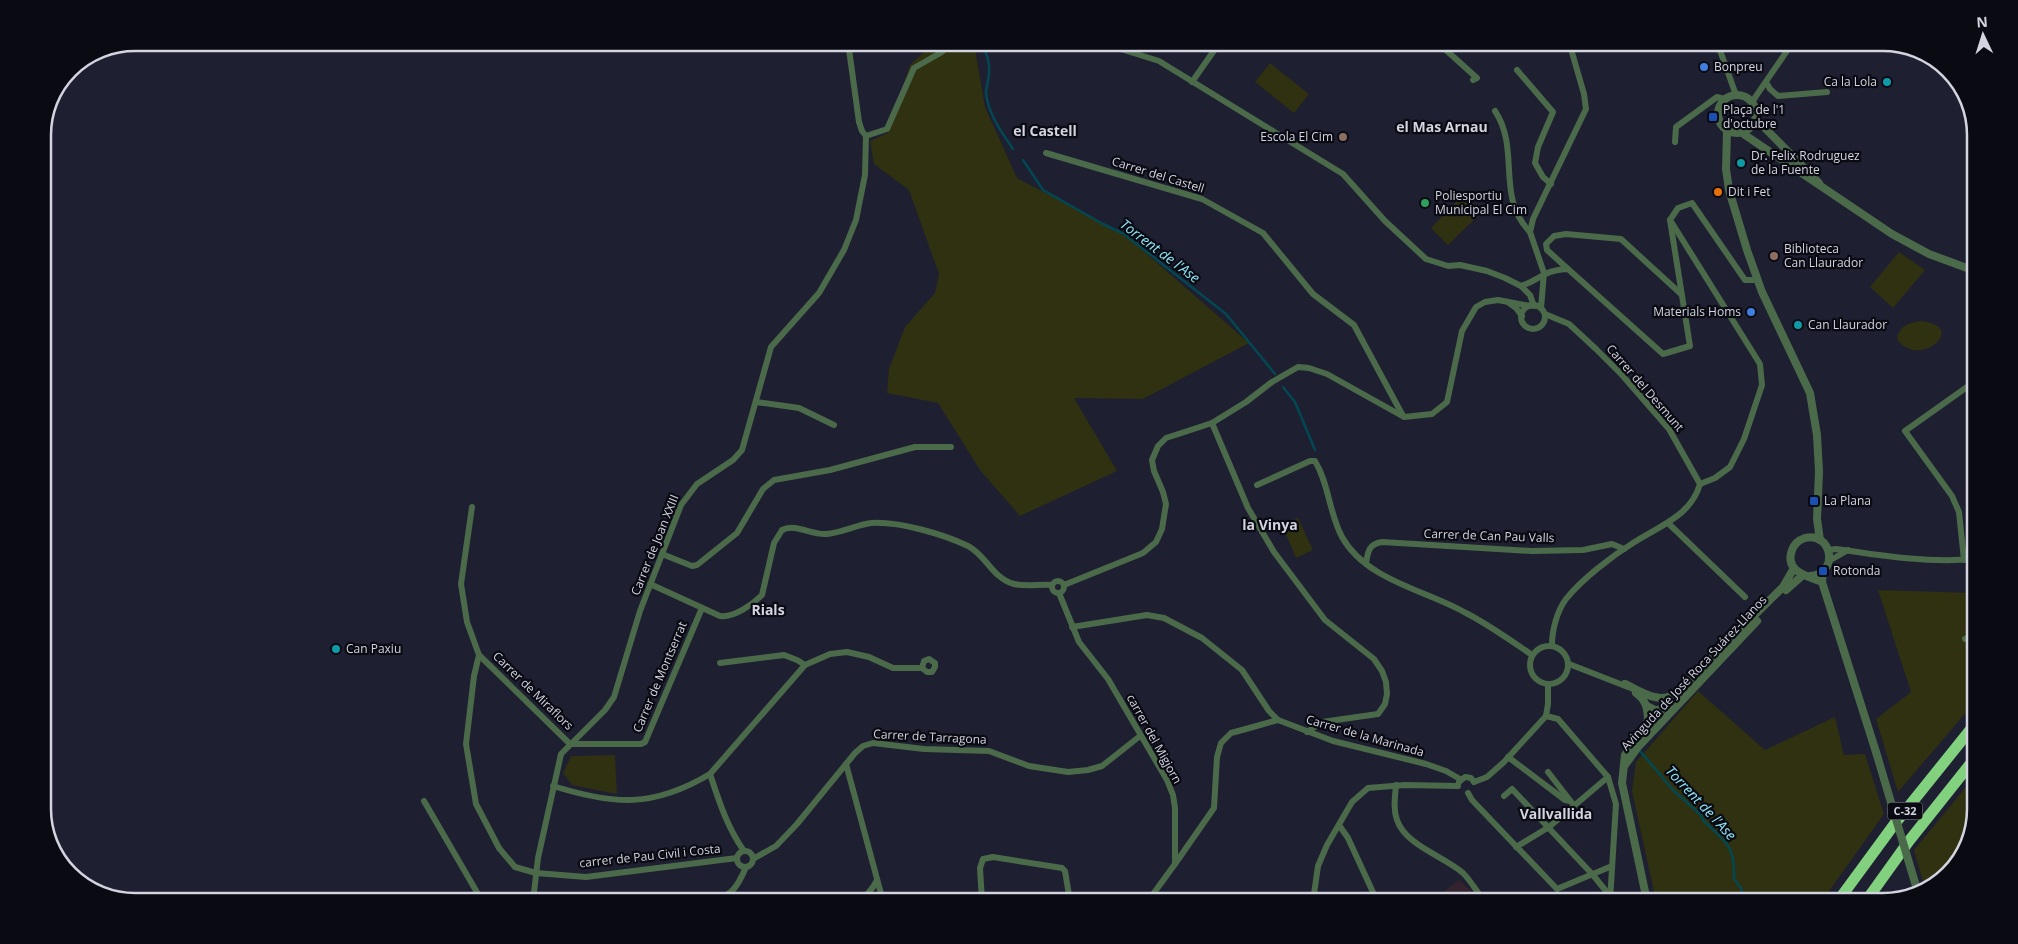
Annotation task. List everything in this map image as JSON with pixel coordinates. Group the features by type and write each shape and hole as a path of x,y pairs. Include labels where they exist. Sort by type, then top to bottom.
{"highway":[{"name":"C-32","path":"1845,893 1893,826 1967,735"},
{"name":"C-32","path":"1872,893 1908,841 1967,769"}],"street":[{"path":"849,51 859,122 866,136 887,129 914,68 943,51"},
{"path":"1130,51 1159,61 1343,174 1385,221 1426,259 1448,266 1460,265 1487,271 1521,286 1527,292 1532,306"},
{"path":"1192,82 1214,51"},
{"path":"1447,51 1477,78 1472,80"},
{"path":"1530,232 1533,219 1586,109 1584,94 1572,51"},
{"path":"1720,51 1736,94"},
{"path":"1752,102 1787,51"},
{"path":"1517,70 1553,112 1538,148 1535,163 1551,184"},
{"path":"1766,82 1770,89 1778,96 1827,92"},
{"path":"1742,133 1751,129 1756,119 1756,110 1752,102 1745,96 1736,94 1724,100 1718,110 1718,119 1721,126 1727,131 1742,133 1892,234 1928,254 1967,268"},
{"path":"1675,142 1676,127 1717,97 1724,100"},
{"path":"1495,111 1503,123 1508,148 1509,188 1514,207 1519,221 1530,232 1544,273 1544,323"},
{"path":"1756,119 1833,196"},
{"path":"1727,131 1726,169 1730,196 1758,280 1810,393 1818,435 1817,519 1820,540 1828,550 1829,560"},
{"name":"Carrer de Joan XXIII","path":"534,893 552,786 561,754 605,710 614,696 650,584 681,505 689,492 705,477 733,460 742,450 771,348 819,293 844,250 856,220 865,175 866,136"},
{"name":"Carrer del Castell","path":"1046,153 1202,199 1263,233 1313,294 1354,325 1404,417"},
{"path":"1681,294 1621,239 1566,234 1554,236 1546,244 1547,250 1662,354 1690,346 1670,220 1678,208 1692,202 1745,280 1758,280"},
{"path":"1552,645 1553,628 1566,599 1600,566 1624,549 1668,523 1683,511 1696,496 1700,484 1715,478 1730,467 1744,439 1762,385 1760,364 1670,220"},
{"path":"1521,286 1534,282 1544,273 1568,269"},
{"path":"1518,303 1527,292"},
{"path":"1064,585 1144,553 1156,542 1162,529 1166,504 1164,492 1154,471 1152,460 1154,453 1166,438 1212,423 1246,402 1272,382 1298,367 1309,368 1327,374 1404,417 1432,414 1446,402 1459,342 1468,318 1476,307 1485,302 1498,300 1518,303 1532,306 1558,320"},
{"path":"1507,302 1516,308 1522,316"},
{"path":"1532,306 1524,310 1522,316 1523,324 1530,329 1558,320"},
{"name":"Carrer del Desmunt","path":"1558,320 1569,324 1596,349 1669,429 1700,484"},
{"path":"1964,560 1959,512 1956,504 1905,431 1967,386"},
{"path":"756,402 799,408 834,425"},
{"path":"1212,423 1248,508 1274,552 1325,620 1374,659 1382,671 1386,682 1385,704 1378,714 1322,722 1307,732"},
{"path":"662,554 692,566 697,565 737,533 762,489 774,480 830,470 915,447 951,447"},
{"path":"1257,485 1310,461 1315,462 1321,471 1330,506 1342,537 1366,563 1408,588 1465,612 1532,655"},
{"path":"472,507 461,584 467,622 479,655"},
{"path":"1809,537 1817,519"},
{"path":"650,584 720,616 727,616 760,597 763,592 774,543 782,530 791,527 828,534 871,523 913,528 974,549 996,574 1006,582 1019,585 1052,585 1059,581 1064,585"},
{"path":"1668,523 1745,597"},
{"path":"1820,540 1809,537 1798,542 1792,548 1791,560 1794,568 1806,576 1822,582"},
{"name":"Carrer de Can Pau Valls","path":"1366,563 1370,546 1382,542 1532,551 1583,550 1612,544 1624,549"},
{"path":"1828,550 1836,548 1904,559 1939,561 1967,560"},
{"path":"1848,550 1829,560 1823,571 1822,582 1876,752 1915,886"},
{"name":"Avinguda de José Roca Suárez-Llanos","path":"1623,768 1625,755 1648,721 1783,587 1794,568"},
{"path":"1806,576 1817,575 1823,571"},
{"name":"Avinguda de José Roca Suárez-Llanos","path":"1623,768 1638,747 1791,584 1806,576"},
{"path":"1052,585 1053,590 1060,593 1064,590 1064,585"},
{"name":"carrer del Migjorn","path":"1060,593 1079,642 1108,679 1167,780 1173,795 1177,837 1176,864"},
{"name":"Carrer de Montserrat","path":"570,744 641,744 644,742 702,608"},
{"path":"1072,627 1147,615 1164,618 1202,638 1229,658 1242,670 1269,711 1278,720 1231,733 1221,742 1217,756 1214,808 1155,893"},
{"path":"1552,645 1564,652 1569,664 1566,675 1562,679 1548,684 1540,682 1531,673 1530,660 1532,655 1541,647 1552,645"},
{"path":"552,786 600,798 641,799 675,793 710,774 805,665 830,654 847,652 869,657 893,668 922,668"},
{"name":"Carrer de Miraflors","path":"479,655 570,744"},
{"name":"carrer de Pau Civil i Costa","path":"479,655 474,676 466,744 476,804 499,848 510,862 521,870 536,873 586,877 737,858"},
{"path":"720,663 784,655 805,665"},
{"path":"1569,664 1625,684 1654,697 1660,703 1661,716 1649,729 1638,747"},
{"path":"1647,706 1661,710 1669,708 1698,678 1705,676"},
{"path":"1474,782 1487,777 1546,716 1548,684"},
{"path":"1625,684 1642,697 1647,706 1648,721"},
{"path":"1654,697 1669,697 1684,687"},
{"path":"1546,716 1558,719 1608,778 1616,804 1610,893"},
{"name":"Carrer de la Marinada","path":"1278,720 1333,741 1426,764 1446,772 1459,783"},
{"name":"Carrer de Tarragona","path":"753,859 776,846 797,824 860,748 874,743 924,749 989,751 1037,768 1058,771 1088,770 1110,761 1140,736"},
{"path":"1508,757 1545,786 1572,803"},
{"path":"846,764 881,893"},
{"path":"1623,768 1622,783 1645,893"},
{"path":"1548,772 1572,803"},
{"path":"710,774 722,811 744,851 751,853 753,859 750,865 746,867 738,884 731,893"},
{"path":"1314,893 1318,866 1327,845 1352,802 1368,788 1459,783 1468,777 1474,782"},
{"path":"1516,847 1549,827 1572,803 1608,778"},
{"path":"1545,786 1554,780"},
{"path":"1459,783 1462,792 1468,793 1474,789 1474,782"},
{"path":"1396,785 1394,811 1397,822 1403,830 1418,845 1462,873 1477,893"},
{"path":"1504,796 1512,789 1593,874 1606,893"},
{"path":"1468,793 1472,800 1556,888 1612,866"},
{"path":"424,801 477,893"},
{"path":"1338,825 1348,838 1374,893"},
{"path":"744,851 737,858 739,864 746,867"},
{"path":"981,893 980,868 983,859 992,857 1062,868 1065,871 1069,893"},
{"path":"868,893 877,880"}],"shaded area":[{"path":"1459,880 1474,893 1442,893"}],"green space":[{"path":"925,51 975,51 985,107 1017,178 1124,234 1249,343 1143,399 1074,398 1117,471 1020,516 980,470 938,403 887,393 889,369 905,327 935,293 939,274 909,190 874,164 870,141 888,133 910,65"},
{"path":"1270,63 1309,94 1294,113 1255,82"},
{"path":"1464,194 1482,212 1448,245 1431,228"},
{"path":"1899,252 1925,270 1893,308 1870,287"},
{"path":"1919,321 1934,324 1941,330 1941,337 1936,344 1927,348 1917,350 1906,348 1897,339 1898,335 1902,328"},
{"path":"1298,518 1313,550 1296,558 1282,525"},
{"path":"1878,590 1967,593 1967,711 1898,792 1876,719 1911,692"},
{"path":"1698,691 1765,750 1835,717 1844,755 1865,754 1884,814 1828,893 1654,893 1632,791 1636,762"},
{"path":"615,755 617,794 572,785 563,773 571,756"},
{"path":"1967,786 1965,825 1960,841 1946,864 1923,882 1914,850"}],"waterway":[{"name":"Torrent de l'Ase","path":"985,51 989,65 987,100 996,122 1013,149"},
{"name":"Torrent de l'Ase","path":"1023,160 1043,190 1124,234 1226,314 1275,374"},
{"name":"Torrent de l'Ase","path":"1283,387 1295,402 1315,450"},
{"name":"Torrent de l'Ase","path":"1640,751 1673,790 1701,815 1703,820 1728,845 1733,858 1734,879 1742,893"}],"place":[{"name":"Bonpreu","path":"1704,67"},
{"name":"Ca la Lola","path":"1887,82"},
{"name":"Plaça de l'1 d'octubre","path":"1713,117"},
{"name":"Escola El Cim","path":"1343,137"},
{"name":"Dr. Felix Rodruguez de la Fuente","path":"1741,163"},
{"name":"Dit i Fet","path":"1718,192"},
{"name":"Poliesportiu Municipal El Cim","path":"1425,203"},
{"name":"Biblioteca Can Llaurador","path":"1774,256"},
{"name":"Materials Homs","path":"1751,312"},
{"name":"Can Llaurador","path":"1798,325"},
{"name":"La Plana","path":"1814,501"},
{"name":"Rotonda","path":"1823,571"},
{"name":"Can Paxiu","path":"336,649"}],"district":[{"name":"el Mas Arnau","path":"1442,127"},
{"name":"el Castell","path":"1045,131"},
{"name":"la Vinya","path":"1270,525"},
{"name":"Rials","path":"768,610"},
{"name":"Vallvallida","path":"1556,814"}]}
